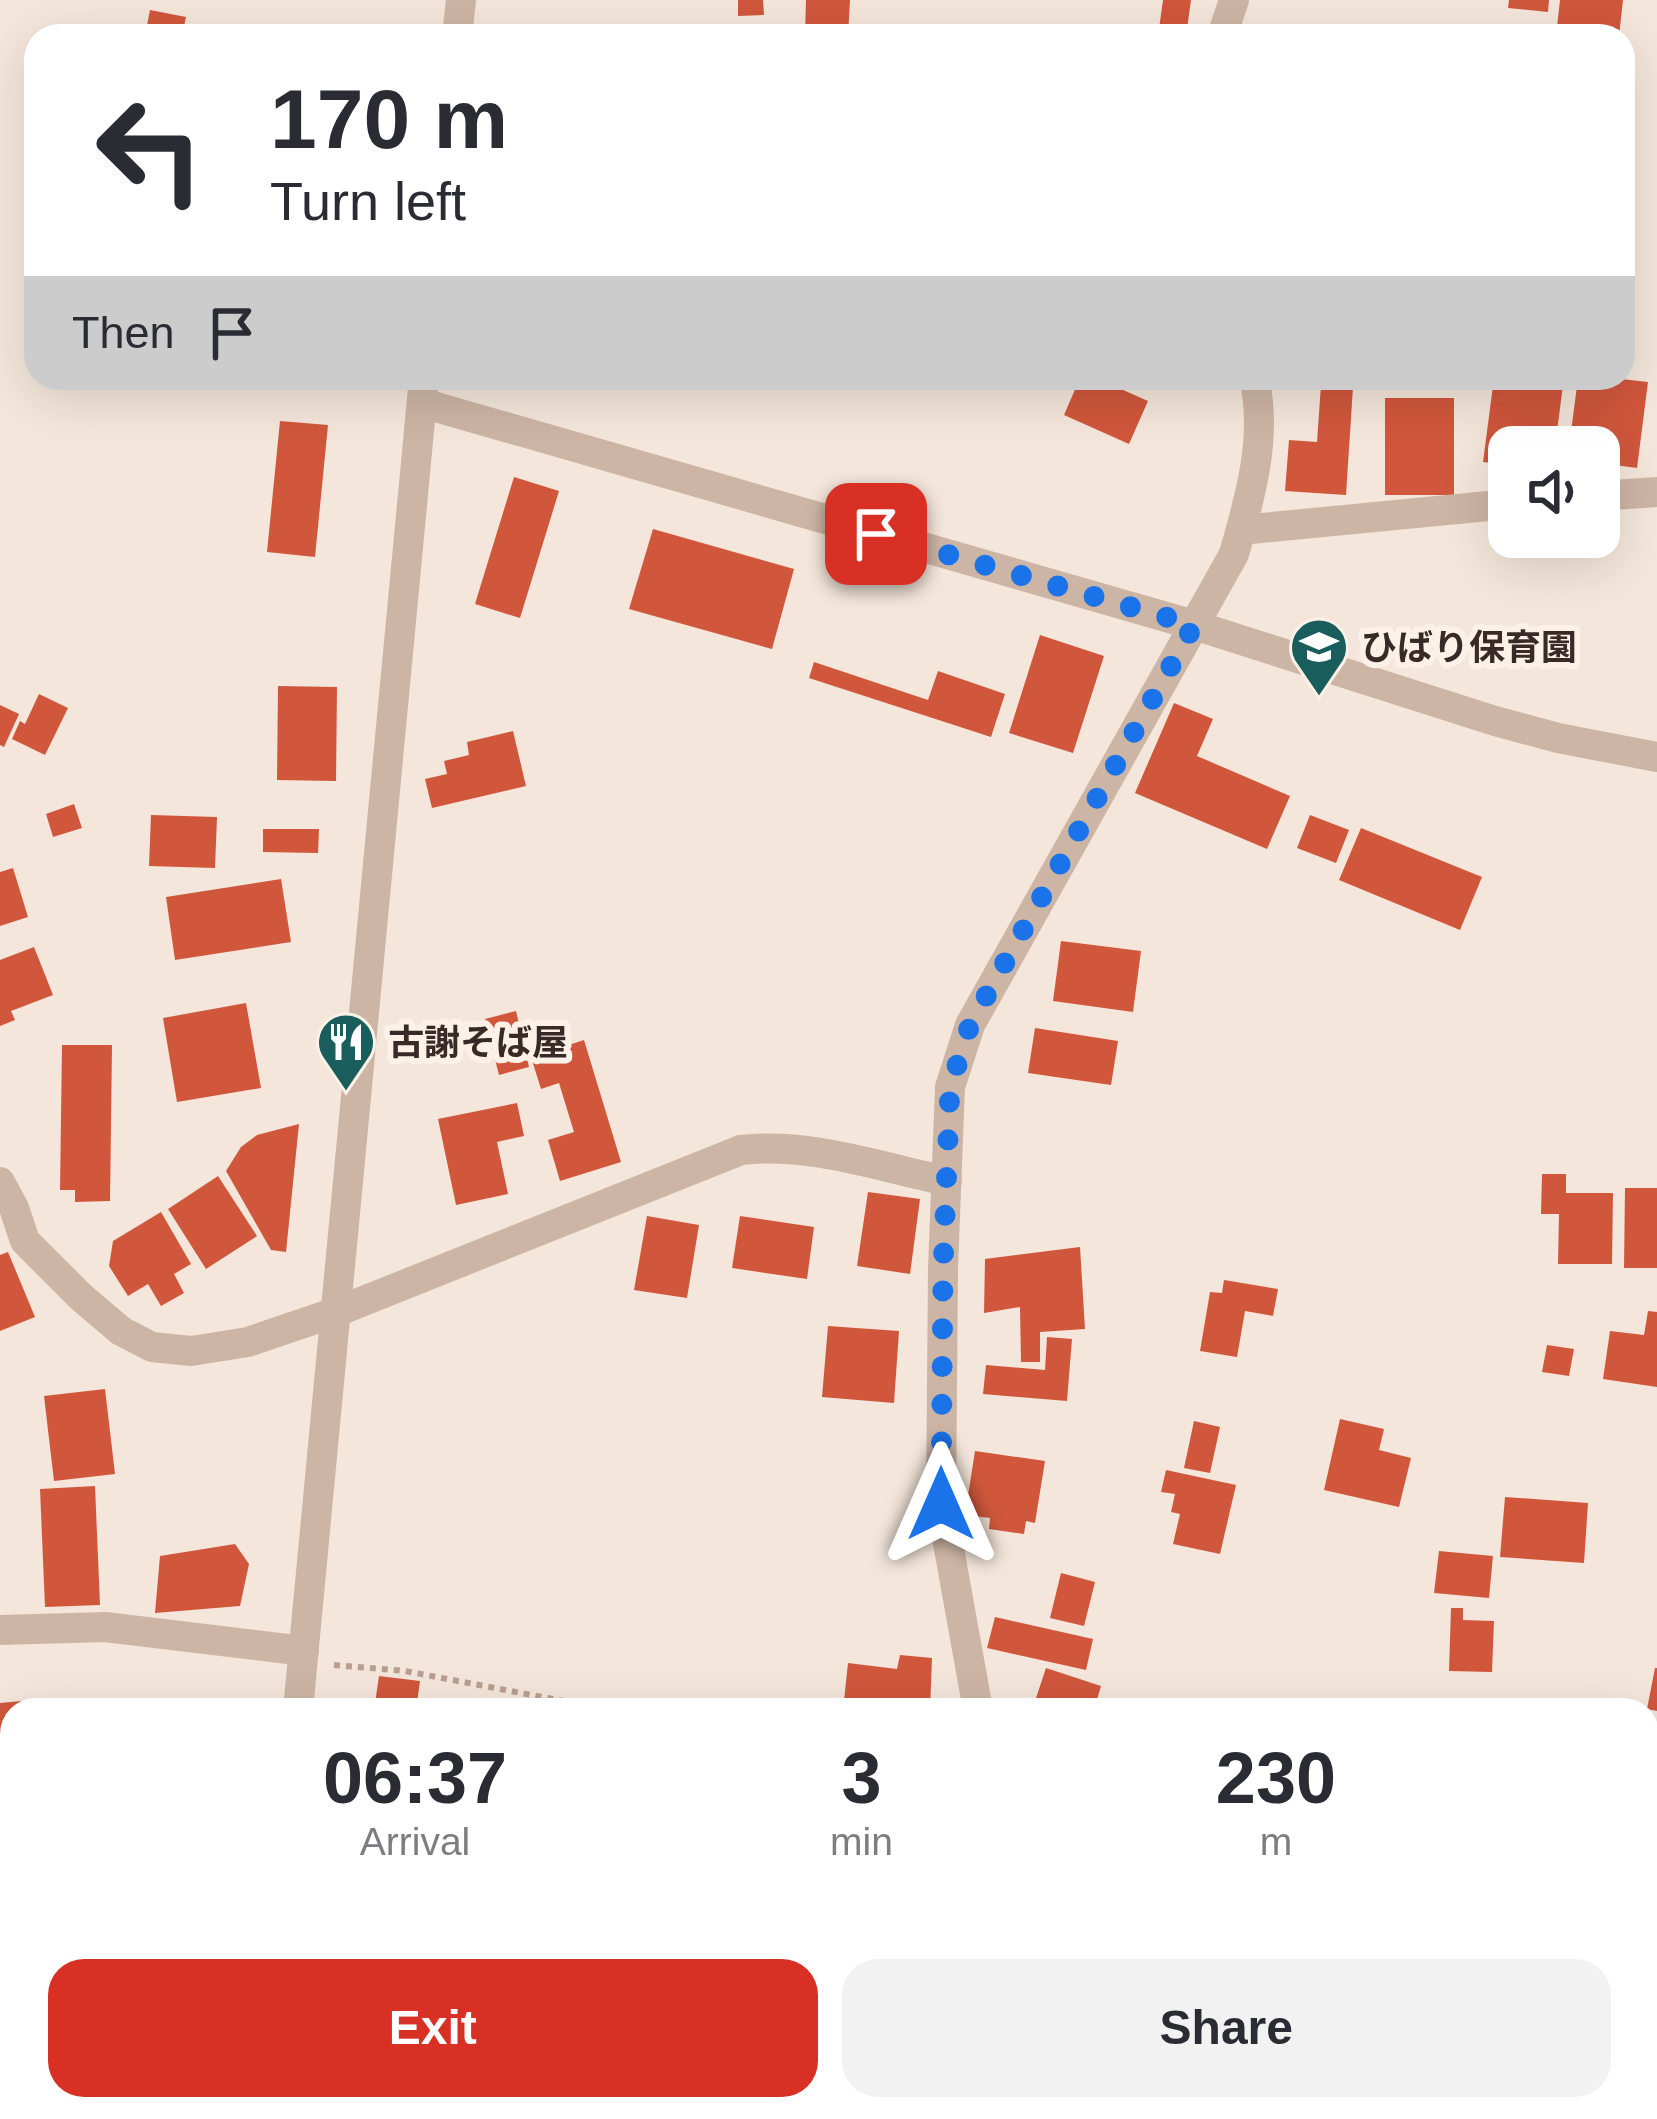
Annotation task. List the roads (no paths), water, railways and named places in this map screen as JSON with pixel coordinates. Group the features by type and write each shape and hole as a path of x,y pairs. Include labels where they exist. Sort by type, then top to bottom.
{"street":[{"path":"976,1698 941,1504 950,1087 970,1025 1234,554 1253,490 1257,390"},
{"path":"299,1698 423,391 1194,625 1495,722 1657,757"},
{"path":"1620,495 1657,492"},
{"path":"1240,530 1488,506"},
{"path":"4,1201 25,1240 122,1331 152,1347 191,1351 248,1342 336,1312 741,1150 800,1149 947,1181"},
{"path":"0,1630 105,1628 304,1652"}],"place":[{"name":"ひばり保育園","path":"1319,698"},
{"name":"古謝そば屋","path":"346,1093"}]}
